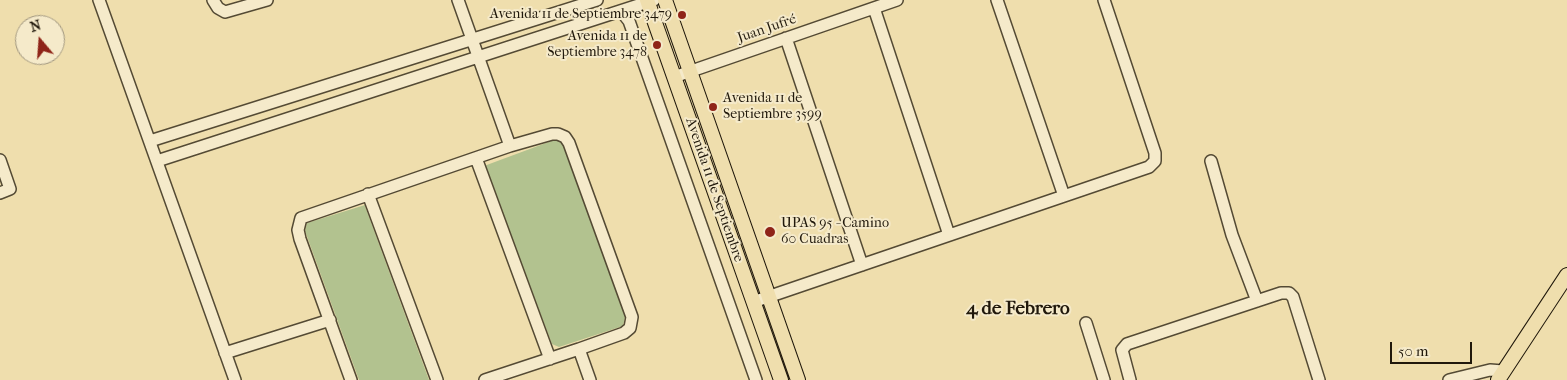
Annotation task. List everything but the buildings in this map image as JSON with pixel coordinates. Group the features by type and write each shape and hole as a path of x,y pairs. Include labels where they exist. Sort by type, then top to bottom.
{"main road":[{"name":"Avenida 11 de Septiembre","path":"665,0 798,380"},
{"name":"Avenida 11 de Septiembre","path":"650,1 674,77 781,380"},
{"path":"1501,376 1567,275"}],"street":[{"path":"99,0 235,380"},
{"path":"213,0 218,8 225,12 267,0"},
{"path":"458,0 510,146"},
{"path":"150,141 597,0"},
{"name":"Juan Jufré","path":"674,77 897,0"},
{"path":"997,0 1064,196"},
{"path":"753,302 1149,167 1155,162 1155,153 1104,0"},
{"path":"157,162 478,56 622,12 650,1"},
{"path":"874,8 948,235"},
{"path":"622,12 629,21 756,380"},
{"path":"786,38 862,265"},
{"path":"351,380 300,239 299,224 306,215 510,146 552,134 565,138 632,316 630,328 624,333 485,380"},
{"path":"476,158 550,359"},
{"path":"0,160 5,191"},
{"path":"1210,161 1232,234 1257,301"},
{"path":"368,194 437,380"},
{"path":"1130,380 1122,350 1127,344 1281,293 1289,293 1294,298 1319,380"},
{"path":"225,353 330,320"},
{"path":"1086,323 1104,380"},
{"path":"579,349 590,380"},
{"path":"1449,380 1490,370 1501,376"}],"green space":[{"path":"554,140 560,141 564,145 625,317 623,326 559,347 552,344 484,166"},
{"path":"365,205 429,380 359,380 305,231 307,223"}],"place":[{"name":"Avenida 11 de Septiembre 3479","path":"682,15"},
{"name":"Avenida 11 de Septiembre 3478","path":"657,45"},
{"name":"Avenida 11 de Septiembre 3599","path":"713,107"},
{"name":"UPAS 95 - Camino 60 Cuadras","path":"770,232"}],"district":[{"name":"4 de Febrero","path":"1018,309"}]}
